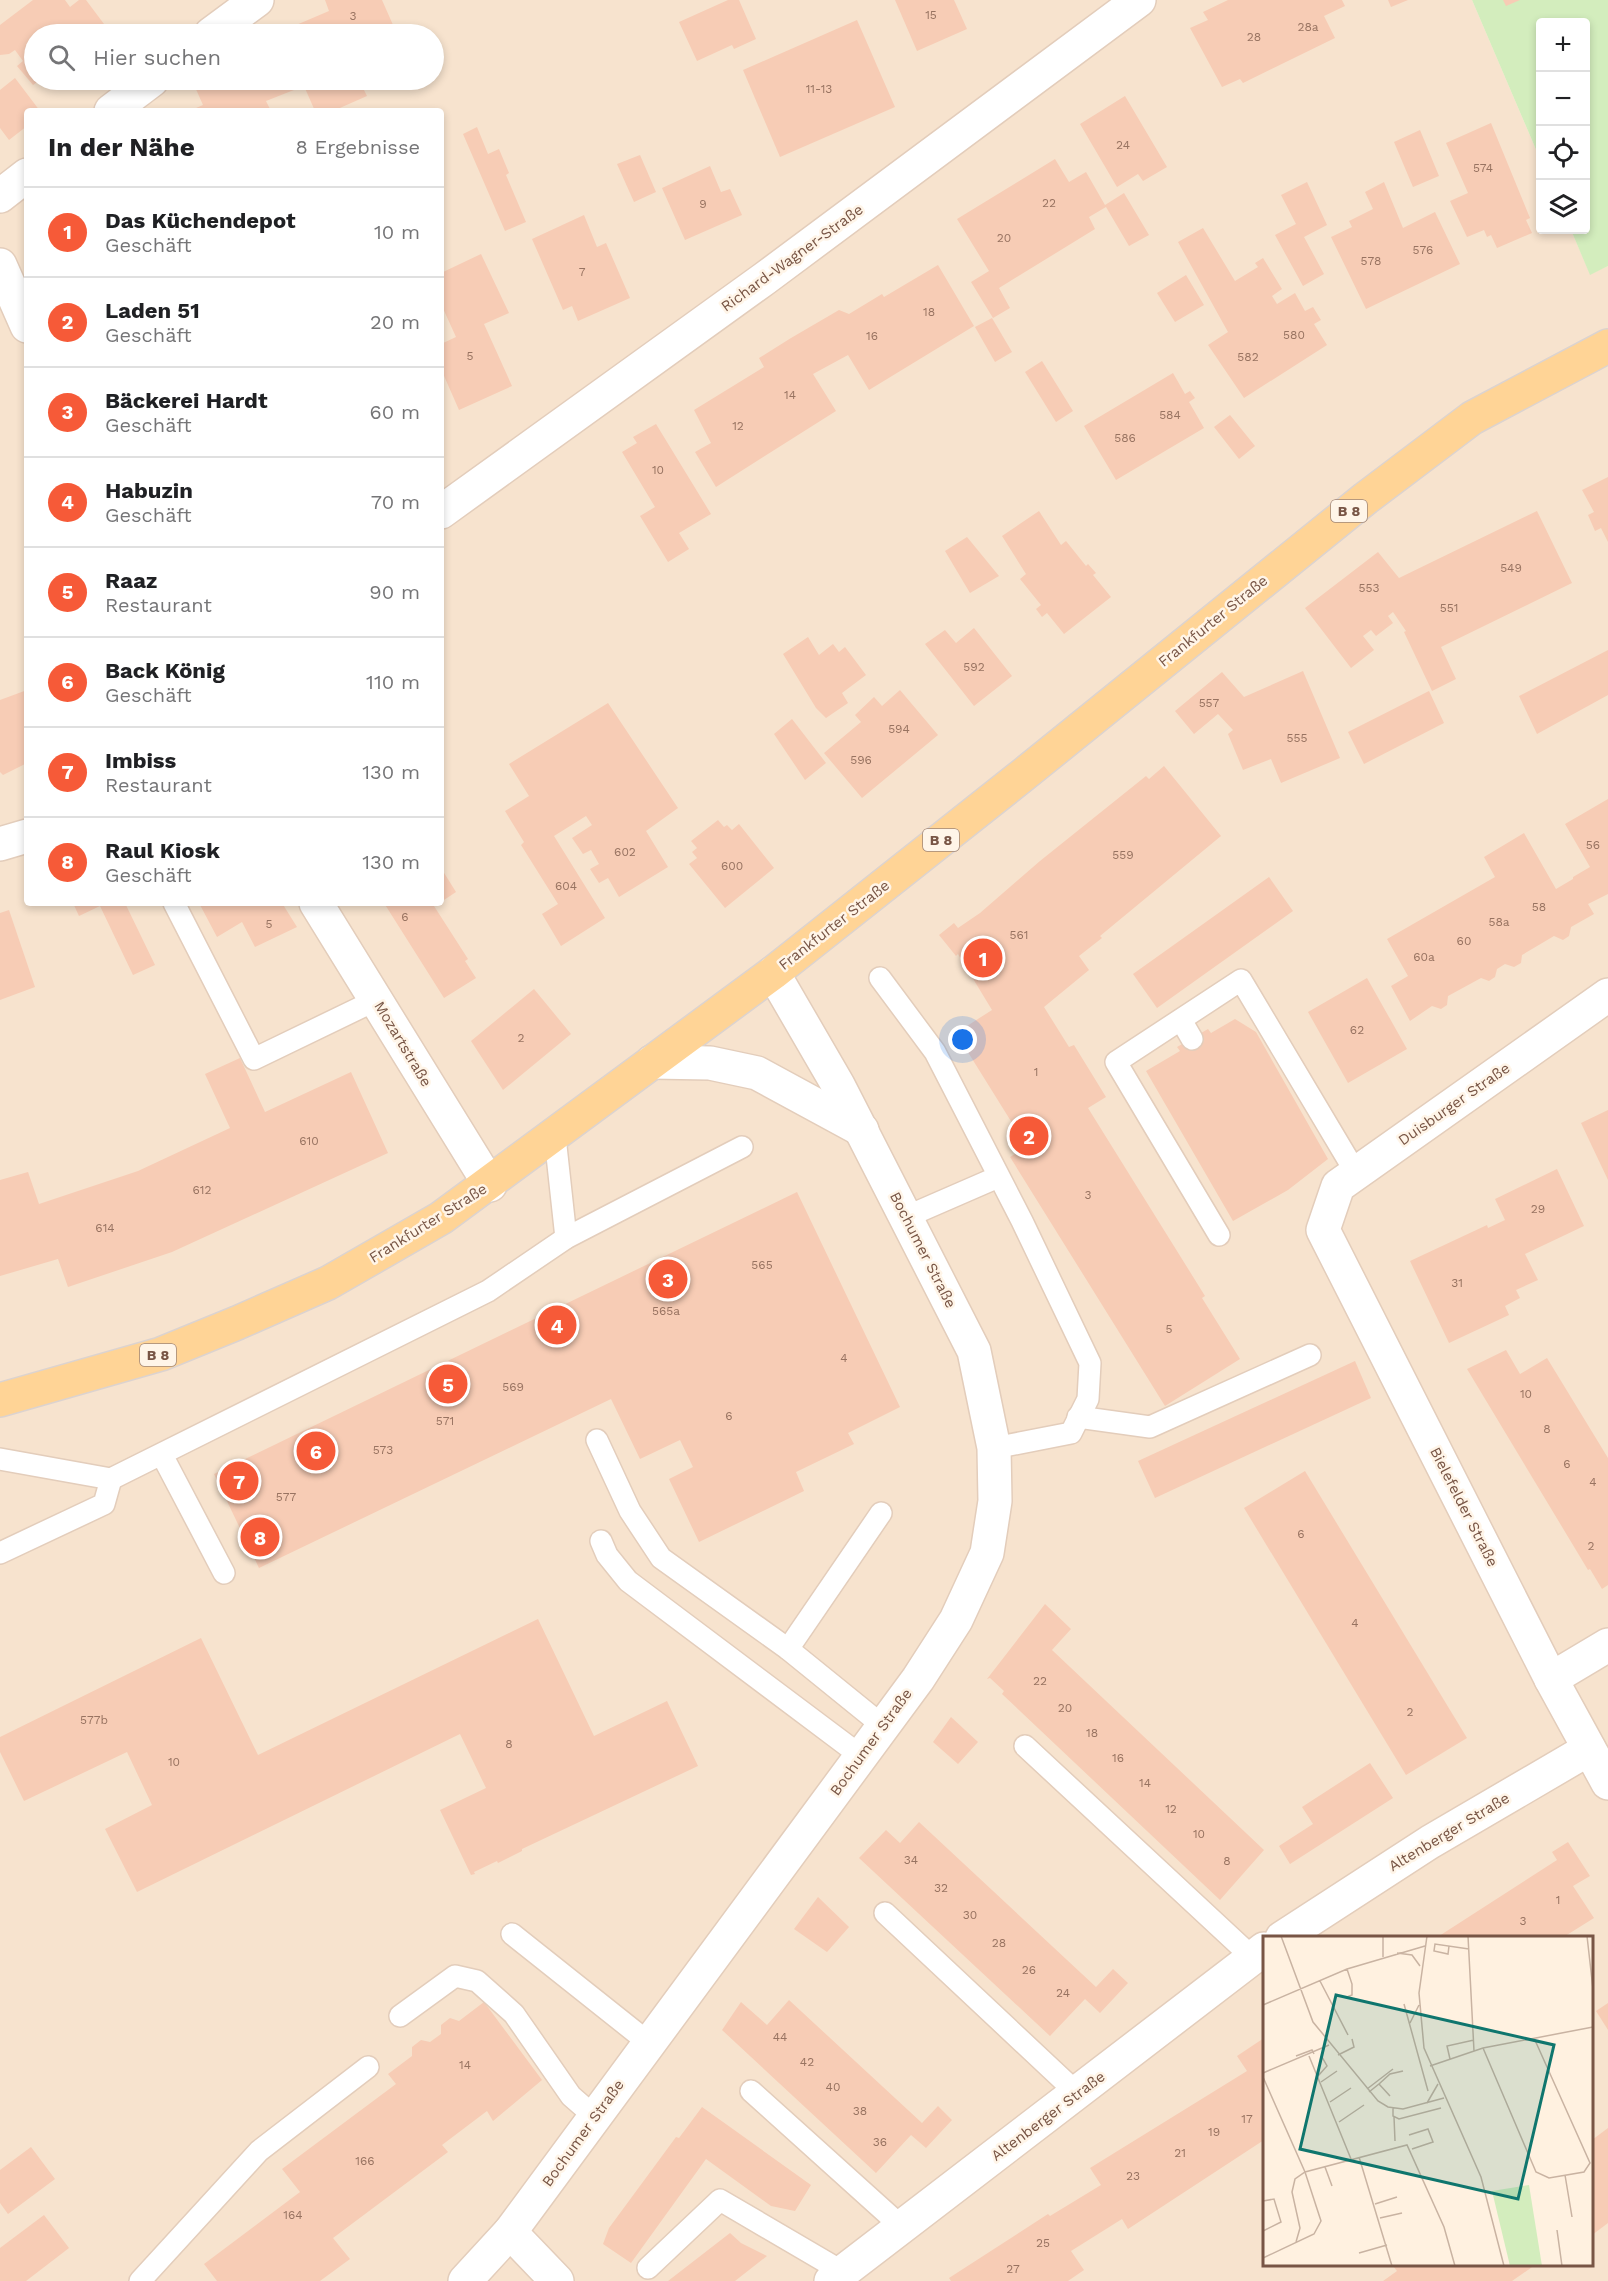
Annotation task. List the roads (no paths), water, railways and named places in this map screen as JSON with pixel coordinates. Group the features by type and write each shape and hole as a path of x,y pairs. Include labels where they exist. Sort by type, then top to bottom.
{"main road":[{"name":"Frankfurter Straße","path":"0,1400 161,1354 309,1291 441,1218 490,1185 773,973 1374,491 1472,418 1608,345"}],"street":[{"path":"224,24 256,0"},
{"name":"Richard-Wagner-Straße","path":"444,510 764,279 1139,0"},
{"path":"115,108 139,90"},
{"path":"0,196 24,177"},
{"path":"0,265 24,319"},
{"path":"0,844 24,837"},
{"name":"Mozartstraße","path":"318,906 490,1185"},
{"name":"Bochumer Straße","path":"465,2281 510,2232 883,1726 956,1620 987,1553 995,1501 994,1448 974,1351 822,1054 773,973"},
{"name":"Duisburger Straße","path":"1323,1230 1338,1186 1608,995"},
{"path":"652,1062 710,1064 757,1073 861,1130"},
{"name":"Bielefelder Straße","path":"1323,1230 1551,1679 1608,1783"},
{"path":"1551,1679 1608,1645"},
{"name":"Altenberger Straße","path":"1285,1936 1430,1842 1588,1749"},
{"name":"Altenberger Straße","path":"837,2276 1078,2094 1258,1953"},
{"path":"510,2232 556,2281"}],"lane":[{"path":"176,906 254,1059 376,1000"},
{"path":"880,978 935,1052 1090,1363 1088,1400 1071,1433 994,1448"},
{"path":"1219,1235 1116,1062 1241,980 1356,1173"},
{"path":"1181,1020 1192,1039"},
{"path":"555,1137 566,1238"},
{"path":"0,1459 111,1479 488,1291 566,1238 742,1147"},
{"path":"906,1217 998,1177"},
{"path":"1078,1417 1150,1427 1310,1355"},
{"path":"597,1440 630,1511 661,1558 788,1649 883,1726"},
{"path":"162,1455 224,1573"},
{"path":"0,1553 104,1504 111,1479"},
{"path":"788,1649 881,1513"},
{"path":"601,1541 608,1555 628,1581 861,1756"},
{"path":"1025,1746 1258,1953"},
{"path":"885,1913 1078,2094"},
{"path":"512,1934 649,2043"},
{"path":"400,2016 455,1976 477,1981 514,2014 571,2096 594,2117"},
{"path":"140,2281 259,2151 368,2067"},
{"path":"751,2091 902,2227"},
{"path":"648,2268 720,2200 837,2276"}],"place":[{"name":"Das Küchendepot","path":"983,958"},
{"name":"Laden 51","path":"1029,1136"},
{"name":"Bäckerei Hardt","path":"668,1279"},
{"name":"Habuzin","path":"557,1325"},
{"name":"Raaz","path":"448,1384"},
{"name":"Back König","path":"316,1451"},
{"name":"Imbiss","path":"239,1481"},
{"name":"Raul Kiosk","path":"260,1537"}]}
